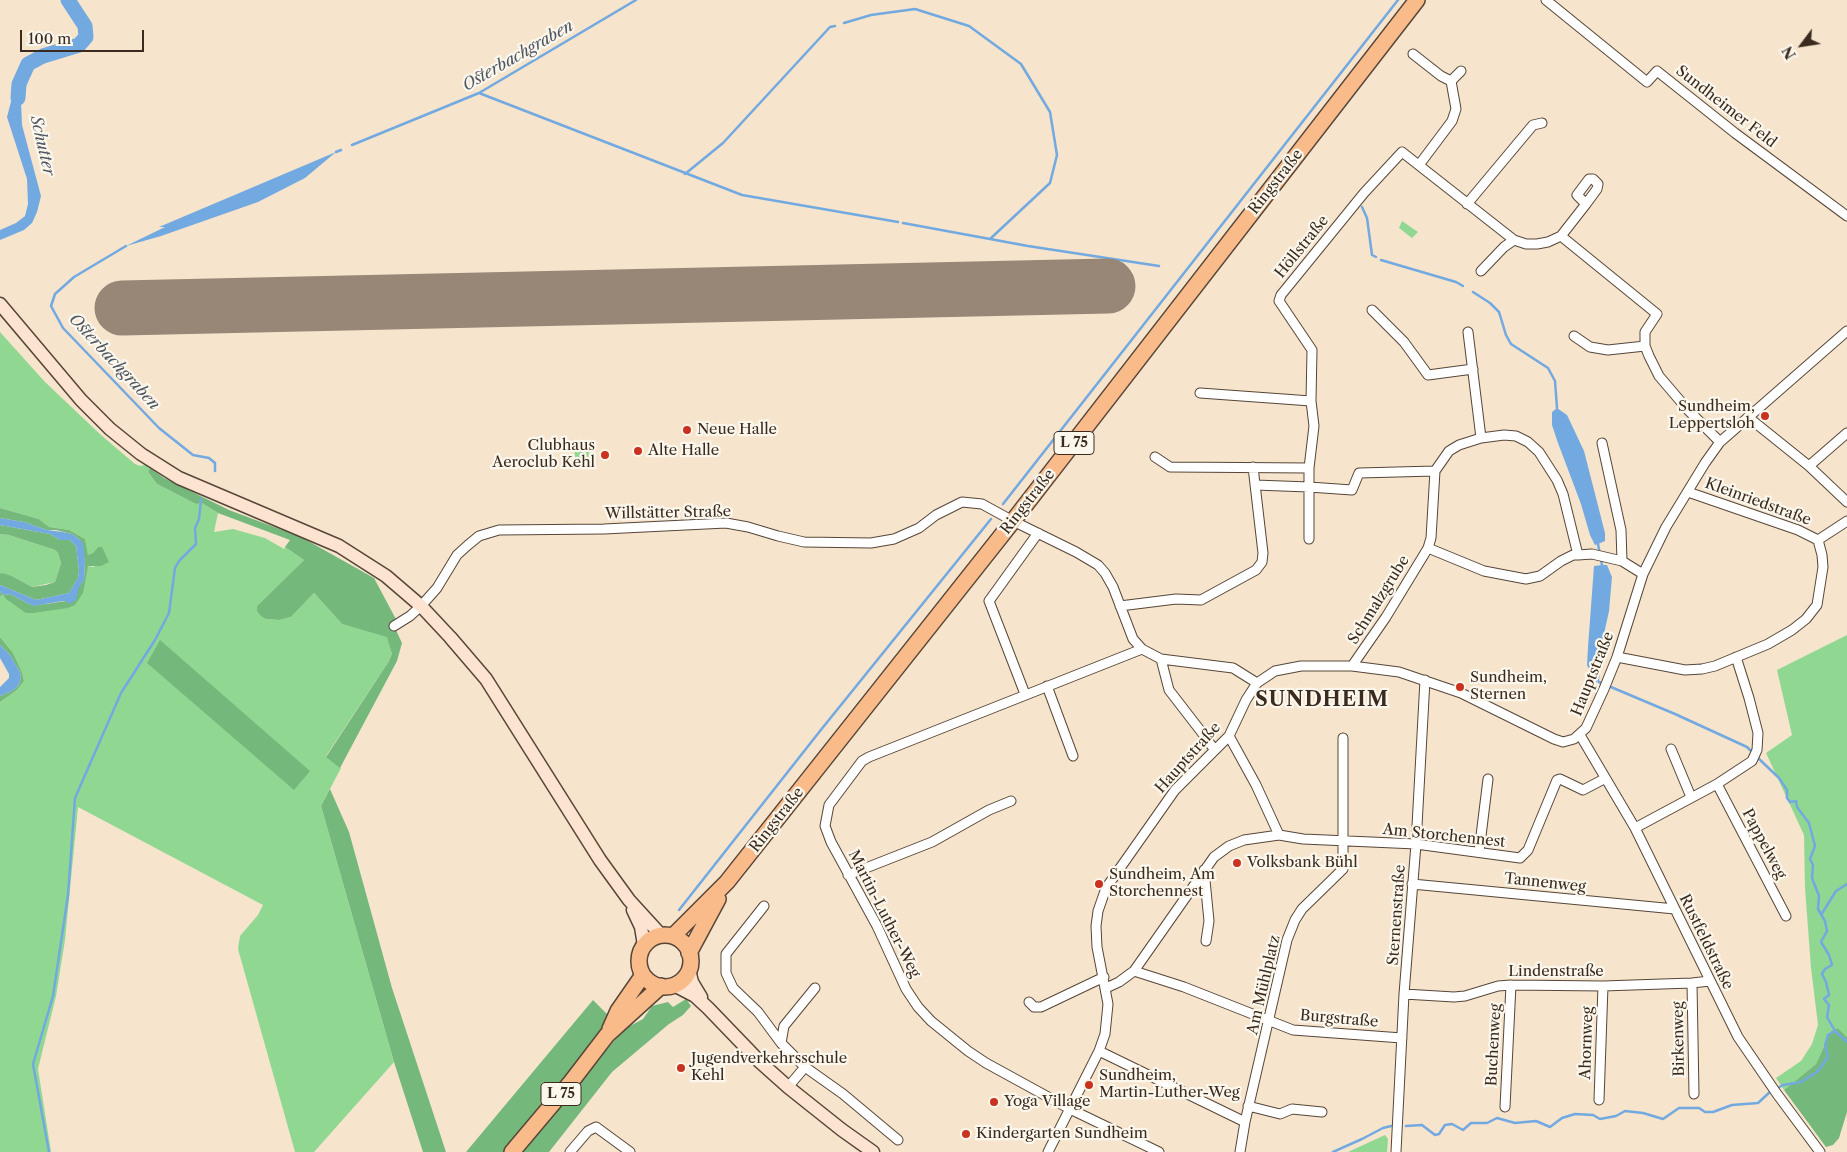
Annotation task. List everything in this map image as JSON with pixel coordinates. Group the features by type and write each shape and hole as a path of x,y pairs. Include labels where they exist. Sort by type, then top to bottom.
{"main road":[{"name":"Ringstraße","path":"667,936 727,882 1013,521 1417,0"},
{"name":"Ringstraße","path":"689,953 727,882"},
{"path":"667,936 683,943 690,959 689,970 680,982 667,986 647,980 639,963 639,956 648,940 667,936"},
{"name":"L 75","path":"512,1152 571,1082 607,1035 618,1011 643,975"},
{"name":"L 75","path":"607,1035 667,986"}],"street":[{"name":"Sundheimer Feld","path":"1546,0 1647,82 1657,71 1734,133 1847,216"},
{"path":"1413,54 1450,81 1456,109 1452,121 1419,165 1514,240 1526,244 1548,242 1561,236 1586,204"},
{"path":"1450,81 1460,70"},
{"path":"1467,204 1533,125 1542,123"},
{"name":"Höllstraße","path":"1309,539 1309,468 1314,426 1311,401 1312,350 1278,301 1364,193 1402,152 1419,165"},
{"path":"1561,236 1656,314 1646,332 1645,346 1649,356 1659,376 1688,410 1720,442"},
{"path":"1481,271 1504,247 1514,240"},
{"path":"0,304 81,400 110,429 141,454 179,478 339,546 386,576 421,606 486,679 600,860 629,900 667,936"},
{"path":"1372,310 1404,342 1428,375 1473,368"},
{"name":"Hauptstraße","path":"1048,1152 1099,1051 1105,1034 1108,1017 1106,988 1097,947 1096,926 1098,911 1106,888 1175,790 1229,736 1246,700 1257,683 1275,671 1302,666 1352,666 1399,672 1461,693 1554,739 1563,742 1574,739 1580,735 1590,722 1617,657 1643,574 1666,527 1720,442 1847,331"},
{"path":"1468,332 1481,438"},
{"path":"1574,336 1590,347 1608,350 1645,346"},
{"path":"1200,393 1311,401"},
{"path":"1748,417 1809,466 1847,502"},
{"path":"1809,466 1847,434"},
{"path":"1255,485 1352,490 1359,473 1435,471 1449,451 1459,445 1481,438 1504,435 1516,436 1528,442 1539,452 1557,480 1563,494 1578,555"},
{"path":"1602,444 1621,530 1622,560"},
{"path":"1155,457 1170,467 1309,468"},
{"path":"1120,606 1176,599 1201,600 1256,570 1262,562 1263,553 1253,467"},
{"name":"Schmalzgrube","path":"1352,666 1386,617 1428,548 1431,538 1435,471"},
{"name":"Kleinriedstraße","path":"1617,657 1685,670 1702,669 1768,644 1806,619 1817,605 1822,567 1822,555 1818,540 1798,530 1688,492"},
{"name":"Willstätter Straße","path":"394,626 410,616 437,588 457,555 479,536 498,530 604,529 726,523 804,542 871,543 894,539 918,528 936,515 962,502 982,504 1098,565 1105,573 1133,639 1142,649 1161,659 1233,668 1257,683"},
{"name":"Kleinriedstraße","path":"1818,540 1847,521"},
{"path":"1025,694 989,601 1038,533"},
{"name":"Schmalzgrube","path":"1428,548 1484,571 1526,579 1540,576 1573,555 1592,554 1622,560 1643,574"},
{"name":"Martin-Luther-Weg","path":"1142,649 1025,694 862,761 829,805 825,826 848,875 877,926 906,989 930,1021 986,1063 1070,1109 1159,1152"},
{"path":"1634,828 1717,784 1752,760 1757,750 1758,733 1750,698 1736,657"},
{"path":"1161,659 1169,690 1216,750"},
{"name":"Sternenstraße","path":"1396,1152 1404,994 1416,844 1425,680"},
{"path":"1047,686 1073,756"},
{"name":"Rustfeldstraße","path":"1580,735 1634,828 1738,1037 1820,1152"},
{"path":"1229,736 1256,785 1279,835"},
{"path":"1343,738 1344,842"},
{"path":"1671,749 1691,798"},
{"path":"1479,852 1488,779"},
{"name":"Am Storchennest","path":"1106,988 1119,982 1134,971 1204,870 1214,857 1229,846 1244,840 1279,835 1302,839 1344,842 1416,844 1520,858 1528,850 1557,780 1560,779 1583,790 1604,779"},
{"name":"Pappelweg","path":"1717,784 1786,916"},
{"path":"848,875 932,842 989,810 1011,801"},
{"name":"Am Mühlplatz","path":"1240,1152 1248,1106 1288,940 1295,920 1302,909 1344,869 1344,842"},
{"path":"1204,870 1209,921 1206,941"},
{"name":"Tannenweg","path":"1412,884 1675,909"},
{"path":"629,900 641,928 644,945"},
{"path":"764,906 726,954 726,973 733,988 758,1012 781,1044 805,1067 843,1094 898,1140"},
{"path":"689,970 692,982 708,1008"},
{"name":"Burgstraße","path":"1134,971 1184,987 1293,1030 1402,1038"},
{"path":"1029,1002 1034,1007 1040,1006 1104,978"},
{"name":"Lindenstraße","path":"1404,994 1465,996 1498,986 1511,985 1602,986 1710,981"},
{"name":"Birkenweg","path":"1692,983 1694,1094"},
{"name":"Buchenweg","path":"1505,1107 1511,985"},
{"path":"667,986 691,993 760,1062 788,1087 873,1152"},
{"name":"Ahornweg","path":"1600,1100 1602,986"},
{"path":"781,1044 784,1026 814,988"},
{"path":"1099,1051 1245,1122"},
{"path":"788,1087 805,1067"},
{"path":"1248,1106 1280,1114 1292,1109 1322,1112"},
{"path":"570,1152 591,1128 596,1127 630,1152"}],"green space":[{"path":"1402,221 1418,232 1412,238 1399,228"},
{"path":"0,332 45,382 101,435 135,464 145,465 150,468 148,472 157,484 196,504 202,503 218,513 214,532 233,529 265,538 284,549 285,547 304,560 257,606 266,619 278,620 291,617 314,593 342,624 384,635 390,642 392,655 389,661 326,756 341,768 321,806 394,1062 314,1152 295,1152 238,949 240,936 258,915 263,905 78,807 65,940 56,996 38,1069 51,1152 0,1152 0,702 17,690 24,681 13,653 0,637 0,596 3,595 12,603 75,605 88,566 94,567 102,547 98,547 88,556 85,539 69,530 49,527 39,519 0,508"},
{"path":"587,444 591,461 576,464 574,447"},
{"path":"150,468 164,478 229,510 301,537 374,578 398,623 394,626 402,643 397,661 340,768 326,757 389,661 392,654 387,637 342,624 314,593 291,617 279,620 266,619 261,616 257,611 257,606 304,560 285,547 290,540 218,513 202,503 196,504 157,484 148,472"},
{"path":"0,508 39,519 49,527 69,530 85,539 88,555 93,553 98,547 102,547 109,562 101,566 88,566 83,593 75,605 68,608 26,613 6,599 3,595 10,594 33,606 66,601 84,580 85,561 80,540 72,534 47,530 24,522 0,518"},
{"path":"0,525 50,534 60,540 70,540 76,546 79,571 78,578 69,593 36,600 0,585 0,574 2,573 12,576 32,587 55,582 61,563 55,550 9,535 0,534"},
{"path":"0,534 9,535 55,550 61,563 55,582 32,587 12,576 0,574"},
{"path":"1847,635 1847,1037 1838,1028 1831,1031 1816,1064 1784,1090 1776,1078 1801,1061 1812,1044 1818,1025 1811,968 1805,888 1804,835 1766,753 1792,735 1777,670"},
{"path":"0,637 13,653 24,681 17,690 0,702 0,696 18,686 21,678 20,672 10,655 0,645"},
{"path":"160,640 310,771 294,790 147,663"},
{"path":"330,789 349,832 392,988 446,1152 423,1152 394,1062 321,806"},
{"path":"686,999 691,1006 683,1015 669,1024 612,1072 549,1152 521,1152 613,1042 628,1027 643,1019 652,1006 668,1002 673,1007"},
{"path":"593,1000 607,1014 609,1019 560,1083 503,1152 466,1152"},
{"path":"1838,1028 1847,1037 1847,1112 1839,1138 1833,1145 1826,1147 1784,1090 1816,1064 1831,1031"},
{"path":"1385,1135 1388,1139 1387,1152 1348,1152"}],"water":[{"path":"17,79 26,84 21,103 22,125 41,196 32,223 24,230 0,240 0,230 16,223 25,216 28,204 27,179 7,117"},
{"path":"336,152 305,178 258,202 161,236 126,246 165,227 159,227"},
{"path":"1557,408 1567,415 1584,451 1605,533 1605,541 1595,545 1552,425 1552,412"},
{"path":"0,518 24,522 47,530 72,534 83,543 85,561 84,580 79,587 76,600 70,604 63,601 33,606 10,594 3,595 0,591 0,585 36,600 69,593 78,578 79,571 76,546 70,540 60,540 50,534 0,525"},
{"path":"1607,565 1612,577 1609,611 1602,643 1599,681 1596,682 1587,665 1594,566"},
{"path":"0,645 10,655 20,672 21,678 18,686 0,696 0,687 9,678 9,674 0,658"}],"waterway":[{"name":"Schutter","path":"18,98 19,84 28,64 43,56 79,45 86,37 85,26 68,0"},
{"name":"Osterbachgraben","path":"352,145 479,93 636,0"},
{"path":"1003,504 1398,0"},
{"path":"844,23 871,15 915,9 969,26 1021,64 1050,112 1057,155 1050,183 990,239"},
{"path":"685,174 723,143 830,27 835,26"},
{"path":"479,93 742,195 898,222"},
{"name":"Osterbachgraben","path":"336,152 341,150"},
{"path":"1362,207 1367,218 1372,255 1376,257"},
{"path":"903,223 1028,246 1159,266"},
{"name":"Osterbachgraben","path":"126,246 74,277 55,294 51,306 63,328 159,428 193,455 209,458 215,463 215,471"},
{"path":"1381,260 1456,282 1463,286"},
{"path":"1473,292 1490,303 1499,312 1506,335 1511,344 1548,368 1555,381 1557,408"},
{"path":"49,1152 33,1064 53,996 68,895 75,798 121,693 155,640 169,613 175,568 179,561 196,544 195,528 199,519 201,499"},
{"path":"679,910 991,519"},
{"path":"1598,544 1602,565"},
{"path":"1599,682 1747,747 1753,753"},
{"path":"1757,757 1779,778 1787,790 1787,798 1790,802 1796,801 1797,807 1809,823 1815,846 1810,859 1813,865 1812,878 1819,896 1818,909 1825,921 1827,931 1821,942 1829,955 1832,965 1825,969 1822,974 1829,995 1824,999 1829,1005 1827,1017 1835,1031 1828,1035 1825,1045 1828,1057 1818,1071 1801,1082 1783,1085 1776,1089"},
{"path":"1821,915 1836,891 1847,884"},
{"path":"1835,1031 1847,1042"},
{"path":"1406,1126 1422,1125 1435,1135 1439,1134 1445,1125 1452,1124 1463,1130 1471,1123 1487,1123 1497,1118 1515,1123 1536,1121 1550,1127 1562,1118 1575,1114 1593,1115 1600,1119 1616,1116 1625,1111 1643,1113 1663,1119 1679,1108 1699,1108 1705,1112 1713,1112 1732,1105 1758,1103 1771,1091"},
{"path":"1333,1152 1391,1126"}],"runway":[{"path":"122,308 1108,286"}],"place":[{"name":"Sundheim, Leppertsloh","path":"1765,416"},
{"name":"Neue Halle","path":"687,430"},
{"name":"Alte Halle","path":"638,451"},
{"name":"Clubhaus Aeroclub Kehl","path":"605,455"},
{"name":"Sundheim, Sternen","path":"1460,687"},
{"name":"Volksbank Bühl","path":"1237,863"},
{"name":"Sundheim, Am Storchennest","path":"1099,884"},
{"name":"Jugendverkehrsschule Kehl","path":"681,1068"},
{"name":"Sundheim, Martin-Luther-Weg","path":"1089,1085"},
{"name":"Yoga Village","path":"994,1102"},
{"name":"Kindergarten Sundheim","path":"966,1134"}],"district":[{"name":"SUNDHEIM","path":"1322,700"}]}
